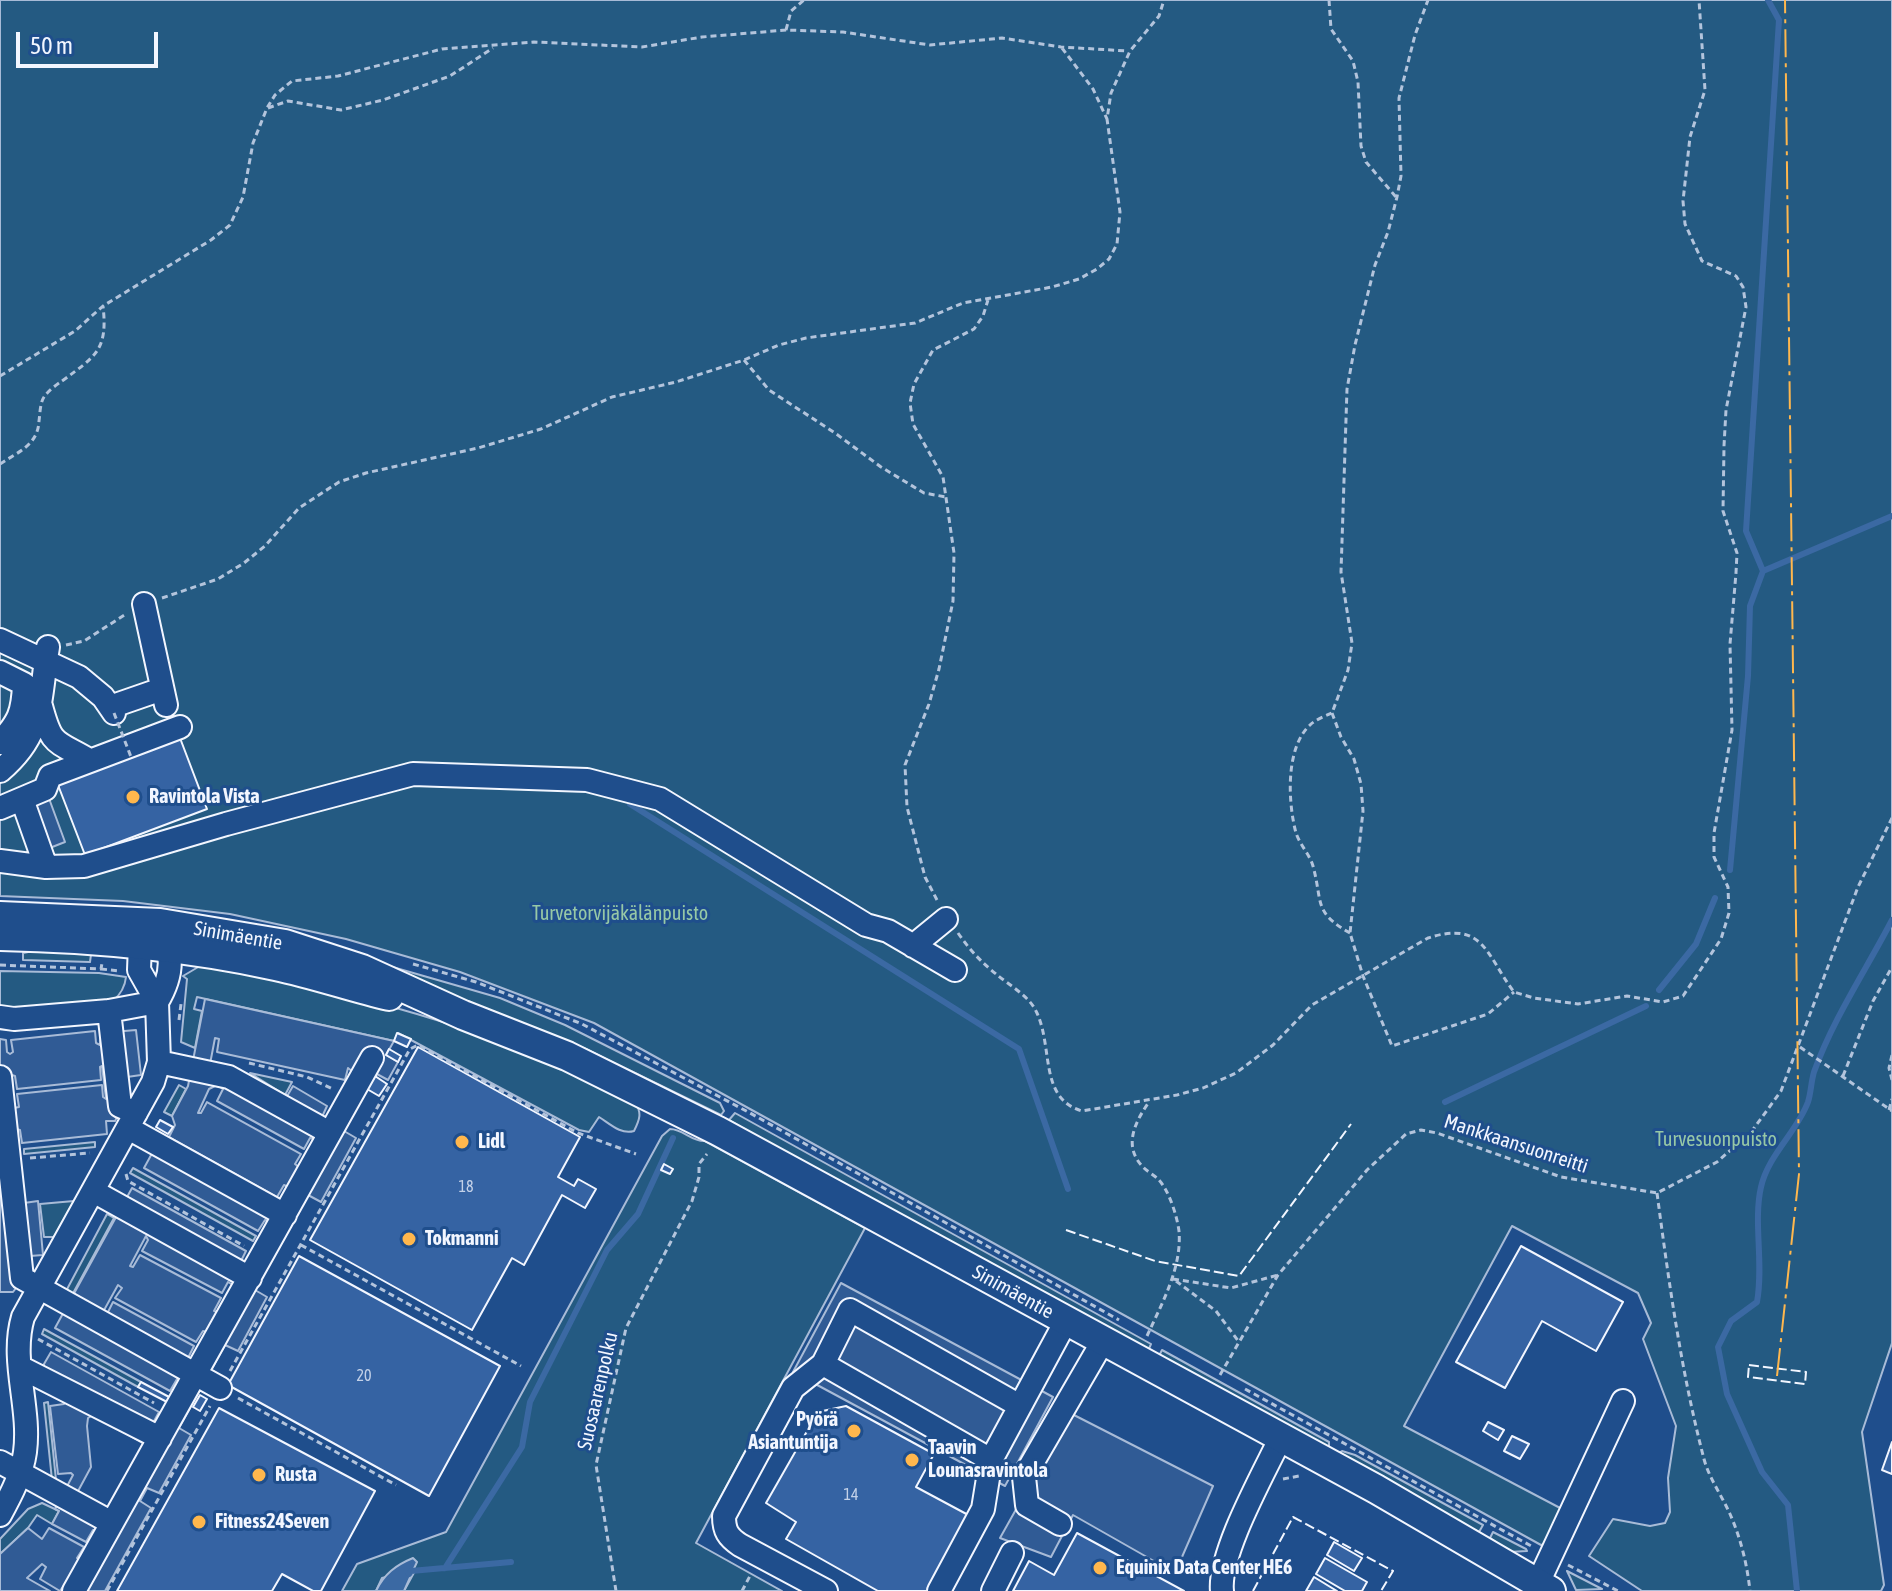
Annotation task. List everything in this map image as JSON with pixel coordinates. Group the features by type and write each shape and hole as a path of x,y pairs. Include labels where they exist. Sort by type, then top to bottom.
{"main road":[{"name":"Sinimäentie","path":"0,916 166,949"},
{"name":"Sinimäentie","path":"0,936 140,944 166,949 285,944 362,969 463,1015 567,1056 664,1102 1066,1321 1112,1331 1135,1359 1376,1489 1544,1587"}],"street":[{"path":"0,640 46,655 103,697 112,710 164,697 144,604"},
{"path":"0,771 35,728 46,655"},
{"path":"0,672 24,684 24,693 17,723 0,743"},
{"path":"40,705 48,733 58,743 89,760"},
{"path":"0,808 45,789 50,776 180,727"},
{"path":"0,861 46,867 84,866 413,774 587,780 660,799 866,925 888,931 955,970"},
{"path":"23,802 46,867"},
{"path":"913,946 946,919"},
{"path":"3,1505 10,1468 26,1434 17,1336 23,1317 153,1082 159,1062 157,1002 139,970 140,944"},
{"path":"0,1017 14,1019 109,1011 157,1002 168,983 166,949"},
{"path":"109,1011 120,1106 132,1120 285,1215"},
{"path":"74,1591 372,1058"},
{"path":"159,1062 229,1077 330,1133"},
{"path":"0,1077 22,1278 220,1388"},
{"path":"93,1191 250,1278"},
{"path":"826,1591 729,1538 724,1527 724,1516 793,1388 823,1364 850,1310 1020,1406"},
{"path":"939,1591 983,1509 991,1460 1066,1321"},
{"path":"1060,1524 1027,1505 1024,1477 1112,1331"},
{"path":"823,1364 991,1460"},
{"path":"20,1367 160,1438"},
{"path":"1544,1587 1550,1557 1623,1401"},
{"path":"1222,1591 1220,1578 1241,1519 1281,1437"},
{"path":"10,1468 112,1523"},
{"path":"993,1591 1012,1553"}],"path":[{"path":"786,30 791,11 804,0"},
{"path":"46,655 84,641 144,604 218,579 265,546 299,508 339,482 541,429 612,397 676,382 779,345 806,338 915,323 963,303 1079,279 1097,269 1109,259 1117,244 1120,212 1107,119 1111,93 1130,51 1159,16 1164,0"},
{"path":"1329,0 1331,29 1353,61 1358,82 1363,154 1366,162 1397,197"},
{"path":"1428,0 1415,35 1399,98 1401,176 1397,197 1375,265 1347,389 1341,572 1352,643 1348,670 1332,713 1354,759 1361,784 1363,811 1350,933 1363,976 1392,1046 1488,1014 1514,992"},
{"path":"988,300 983,316 974,329 933,350 914,384 910,403 913,424 943,477 954,553 953,601 929,704 905,765 907,807 925,877 946,919 971,951 1033,1005 1044,1037 1055,1091 1068,1106 1082,1111 1149,1102 1203,1088 1236,1073 1273,1045 1312,1005 1428,938 1443,933 1476,937 1486,945 1514,992 1534,998 1578,1004 1627,996 1663,1002 1683,996 1721,939 1729,913 1728,887 1714,857 1714,833 1732,730 1730,644 1737,553 1723,511 1724,446 1726,410 1746,307 1743,287 1736,276 1702,261 1685,224 1684,170 1690,137 1705,90 1699,0"},
{"path":"0,376 75,331 103,306 211,240 230,225 243,197 253,143 267,108 275,95 292,81 338,76 442,49 534,42 642,47 702,37 786,30 843,32 930,45 1002,38 1061,47 1130,51"},
{"path":"267,108 288,101 341,110 383,100 450,76 497,46"},
{"path":"1061,47 1093,89 1107,119"},
{"path":"0,464 31,444 39,433 43,398 89,361 101,347 106,330 103,306"},
{"path":"744,360 769,390 881,467 924,493 946,497"},
{"path":"112,710 131,757"},
{"path":"1332,713 1309,725 1298,745 1290,779 1291,811 1297,837 1313,865 1322,908 1329,921 1350,933"},
{"path":"1750,1591 1747,1563 1731,1516 1706,1464 1689,1400 1672,1310 1657,1193 1717,1162 1752,1131 1781,1091 1858,887 1892,818"},
{"path":"166,949 183,985 178,1031"},
{"path":"1843,1076 1873,1001 1892,967"},
{"path":"107,1591 410,1049 418,1045 578,1133 636,1154"},
{"path":"1799,1047 1891,1110"},
{"path":"1892,1055 1889,1068 1892,1080"},
{"path":"249,1063 307,1077 350,1097"},
{"path":"1891,1110 1892,1099"},
{"path":"1135,1359 1173,1279 1179,1231 1171,1203 1160,1181 1141,1166 1132,1148 1132,1133 1149,1102"},
{"path":"731,1103 1112,1331"},
{"name":"Mankkaansuonreitti","path":"1220,1375 1278,1275 1367,1170 1406,1134 1421,1130 1437,1133 1561,1177 1657,1193"},
{"path":"9,1160 94,1153 125,1170 128,1181 248,1249 266,1248"},
{"name":"Suosaarenpolku","path":"616,1591 596,1465 626,1328 692,1201 699,1177 699,1164"},
{"path":"301,1245 521,1366"},
{"path":"1173,1279 1231,1288 1278,1275"},
{"path":"1173,1279 1216,1311 1239,1342"},
{"path":"17,1336 34,1337 163,1408 177,1409"},
{"path":"1233,1382 1550,1557 1618,1591"},
{"path":"220,1388 396,1485"},
{"path":"742,1591 751,1574"}],"green space":[{"path":"0,0 1892,0 1892,1343 1862,1432 1884,1585 1881,1591 1642,1591 1589,1556 1613,1519 1650,1526 1665,1523 1670,1512 1668,1478 1676,1426 1643,1339 1651,1323 1638,1293 1512,1226 1404,1426 1562,1509 1545,1544 1541,1545 594,1023 460,972 346,939 230,914 123,901 0,896"},
{"path":"65,945 92,947 90,962 23,960 23,953"},
{"path":"344,953 500,998 565,1025 720,1103 724,1111 721,1115 586,1049"},
{"path":"205,963 354,997 468,1030 635,1102 639,1113 638,1123 634,1131 625,1131 599,1117 589,1132 579,1130 398,1033 394,1041 197,997 194,1009 202,1011 195,1048 181,1042 187,979 183,976"},
{"path":"0,971 99,973 126,977 122,990 113,1001 18,1012 0,1006"},
{"path":"250,1073 292,1082 285,1095"},
{"path":"179,1085 186,1089 172,1116 164,1112"},
{"path":"735,1113 1151,1344 1148,1351 991,1270 729,1120"},
{"path":"670,1129 705,1141 865,1228 696,1543 782,1591 404,1591 416,1569 382,1578 376,1591 342,1591 357,1564 446,1532 662,1136"},
{"path":"95,1142 95,1147 24,1154 24,1149"},
{"path":"133,1168 256,1236 253,1241 130,1173"},
{"path":"74,1201 54,1237 44,1237 40,1204"},
{"path":"107,1214 114,1218 71,1297 65,1293"},
{"path":"44,1329 141,1382 138,1387 42,1334"},
{"path":"1162,1350 1329,1442 1329,1448 1159,1356"},
{"path":"48,1402 56,1480 52,1480 44,1403"},
{"path":"1339,1453 1355,1455 1483,1525 1479,1532 1425,1505"},
{"path":"42,1503 59,1511 52,1524 37,1515 28,1528 0,1554 0,1539 28,1509"},
{"path":"1493,1532 1527,1551 1509,1552 1490,1538"},
{"path":"1567,1571 1602,1589 1576,1590"}],"shaded area":[{"path":"47,793 65,842 42,851 23,802"},
{"path":"205,999 394,1041 386,1055 398,1062 388,1080 375,1073 344,1131 356,1138 321,1202 308,1195 255,1290 267,1297 238,1351 225,1345 179,1428 191,1435 159,1493 147,1488 140,1501 151,1508 105,1591 66,1591 71,1582 68,1579 60,1591 40,1579 46,1567 42,1564 27,1578 50,1591 0,1591 0,1554 28,1528 42,1539 49,1528 84,1547 77,1558 81,1561 95,1530 86,1542 52,1524 59,1511 55,1509 73,1475 58,1474 50,1406 65,1402 45,1389 44,1364 51,1352 159,1412 153,1423 156,1426 180,1380 177,1379 170,1391 55,1328 132,1188 246,1251 240,1263 245,1267 269,1222 265,1220 258,1231 144,1168 161,1137 275,1201 283,1199 288,1187 284,1185 277,1197 169,1137 175,1125 172,1116 188,1086","holes":["215,1038 219,1039 217,1052 345,1080 348,1068 353,1072 327,1119 322,1117 327,1106 293,1086 286,1098 210,1064","217,1085 223,1089 217,1101 304,1149 310,1138 314,1139 300,1168 295,1164 301,1154 207,1102 198,1113 209,1089","146,1236 148,1240 142,1251 222,1293 228,1282 233,1285 219,1312 214,1311 221,1298 140,1255 133,1267 130,1266","118,1285 122,1288 115,1298 196,1342 203,1331 207,1332 191,1361 188,1358 194,1346 113,1302 107,1314 103,1312","93,1415 146,1445 110,1512 77,1493 91,1467 88,1418"]},
{"path":"136,1030 141,1075 127,1077 129,1095 115,1121 106,1121 107,1134 22,1143 20,1130 16,1129 24,1203 38,1201 43,1255 30,1256 32,1267 13,1292 0,1292 0,1039 6,1040 10,1054 13,1052 11,1040 95,1031 96,1043 100,1045 101,1033","holes":["102,1066 106,1099 102,1085 17,1094 19,1107 14,1108 12,1075 15,1076 17,1089 101,1080"]},
{"path":"841,1283 1053,1397 1005,1486 793,1372"},
{"path":"1070,1413 1213,1486 1175,1573 1073,1515 1051,1557 1000,1538"},
{"path":"413,1558 417,1562 404,1591 376,1591 391,1571"}],"building":[{"name":"Ravintola Vista","path":"180,738 207,809 85,855 58,785"},
{"path":"397,1033 411,1039 407,1047 394,1041"},
{"path":"418,1047 580,1137 558,1177 574,1186 578,1179 596,1189 585,1208 562,1195 524,1265 512,1258 472,1330 310,1240"},
{"path":"389,1049 401,1056 398,1062 386,1055"},
{"path":"375,1076 387,1084 379,1096 367,1089"},
{"path":"160,1120 173,1127 168,1134 156,1127"},
{"path":"664,1164 673,1169 670,1174 661,1170"},
{"path":"1521,1246 1623,1302 1596,1351 1542,1321 1505,1388 1456,1362"},
{"path":"299,1256 500,1366 429,1496 228,1385"},
{"path":"141,1382 171,1398 169,1403 138,1387"},
{"path":"200,1395 207,1399 200,1411 193,1407"},
{"path":"846,1406 934,1454 916,1487 972,1517 930,1591 878,1591 786,1539 796,1522 766,1503 818,1412"},
{"path":"219,1408 375,1491 321,1591 313,1591 282,1574 272,1591 117,1591"},
{"path":"1488,1422 1504,1430 1498,1440 1483,1431"},
{"path":"1512,1436 1529,1444 1520,1459 1504,1451"},
{"path":"1892,1442 1892,1474 1882,1470"},
{"name":"Equinix Data Center HE6","path":"1077,1533 1184,1591 1013,1591 1029,1561 1054,1575"},
{"path":"1334,1542 1362,1558 1354,1571 1327,1555"},
{"path":"1325,1558 1367,1582 1362,1591 1345,1591 1316,1574"},
{"path":"1314,1577 1337,1591 1306,1591"}],"waterway":[{"path":"1763,571 1746,531 1779,20 1768,0"},
{"path":"1730,870 1748,676 1750,606 1763,571 1892,516"},
{"path":"630,804 1019,1049 1068,1189"},
{"path":"1659,990 1696,944 1715,898"},
{"path":"1797,1591 1788,1505 1762,1472 1727,1394 1718,1347 1731,1321 1757,1302 1758,1214 1765,1175 1803,1113 1814,1072 1831,1033 1892,920"},
{"path":"1445,1102 1646,1006"},
{"path":"445,1568 522,1447 530,1402 607,1250 638,1214 673,1138"},
{"path":"409,1574 411,1571 511,1562"}],"fence":[{"path":"1066,1230 1155,1261 1239,1276 1351,1124"},
{"path":"1749,1365 1806,1372 1805,1384 1748,1377 1749,1365"},
{"path":"1253,1591 1293,1517 1393,1571 1381,1591"}],"power":[{"path":"1777,1376 1799,1174 1785,0"}],"place":[{"name":"Ravintola Vista","path":"133,797"},
{"name":"Lidl","path":"462,1142"},
{"name":"Tokmanni","path":"409,1239"},
{"name":"Pyörä Asiantuntija","path":"854,1431"},
{"name":"Taavin Lounasravintola","path":"912,1460"},
{"name":"Rusta","path":"259,1475"},
{"name":"Fitness24Seven","path":"199,1522"},
{"name":"Equinix Data Center HE6","path":"1100,1568"}],"park label":[{"name":"Turvetorvijäkälänpuisto","path":"620,914"},
{"name":"Turvesuonpuisto","path":"1716,1140"}]}
